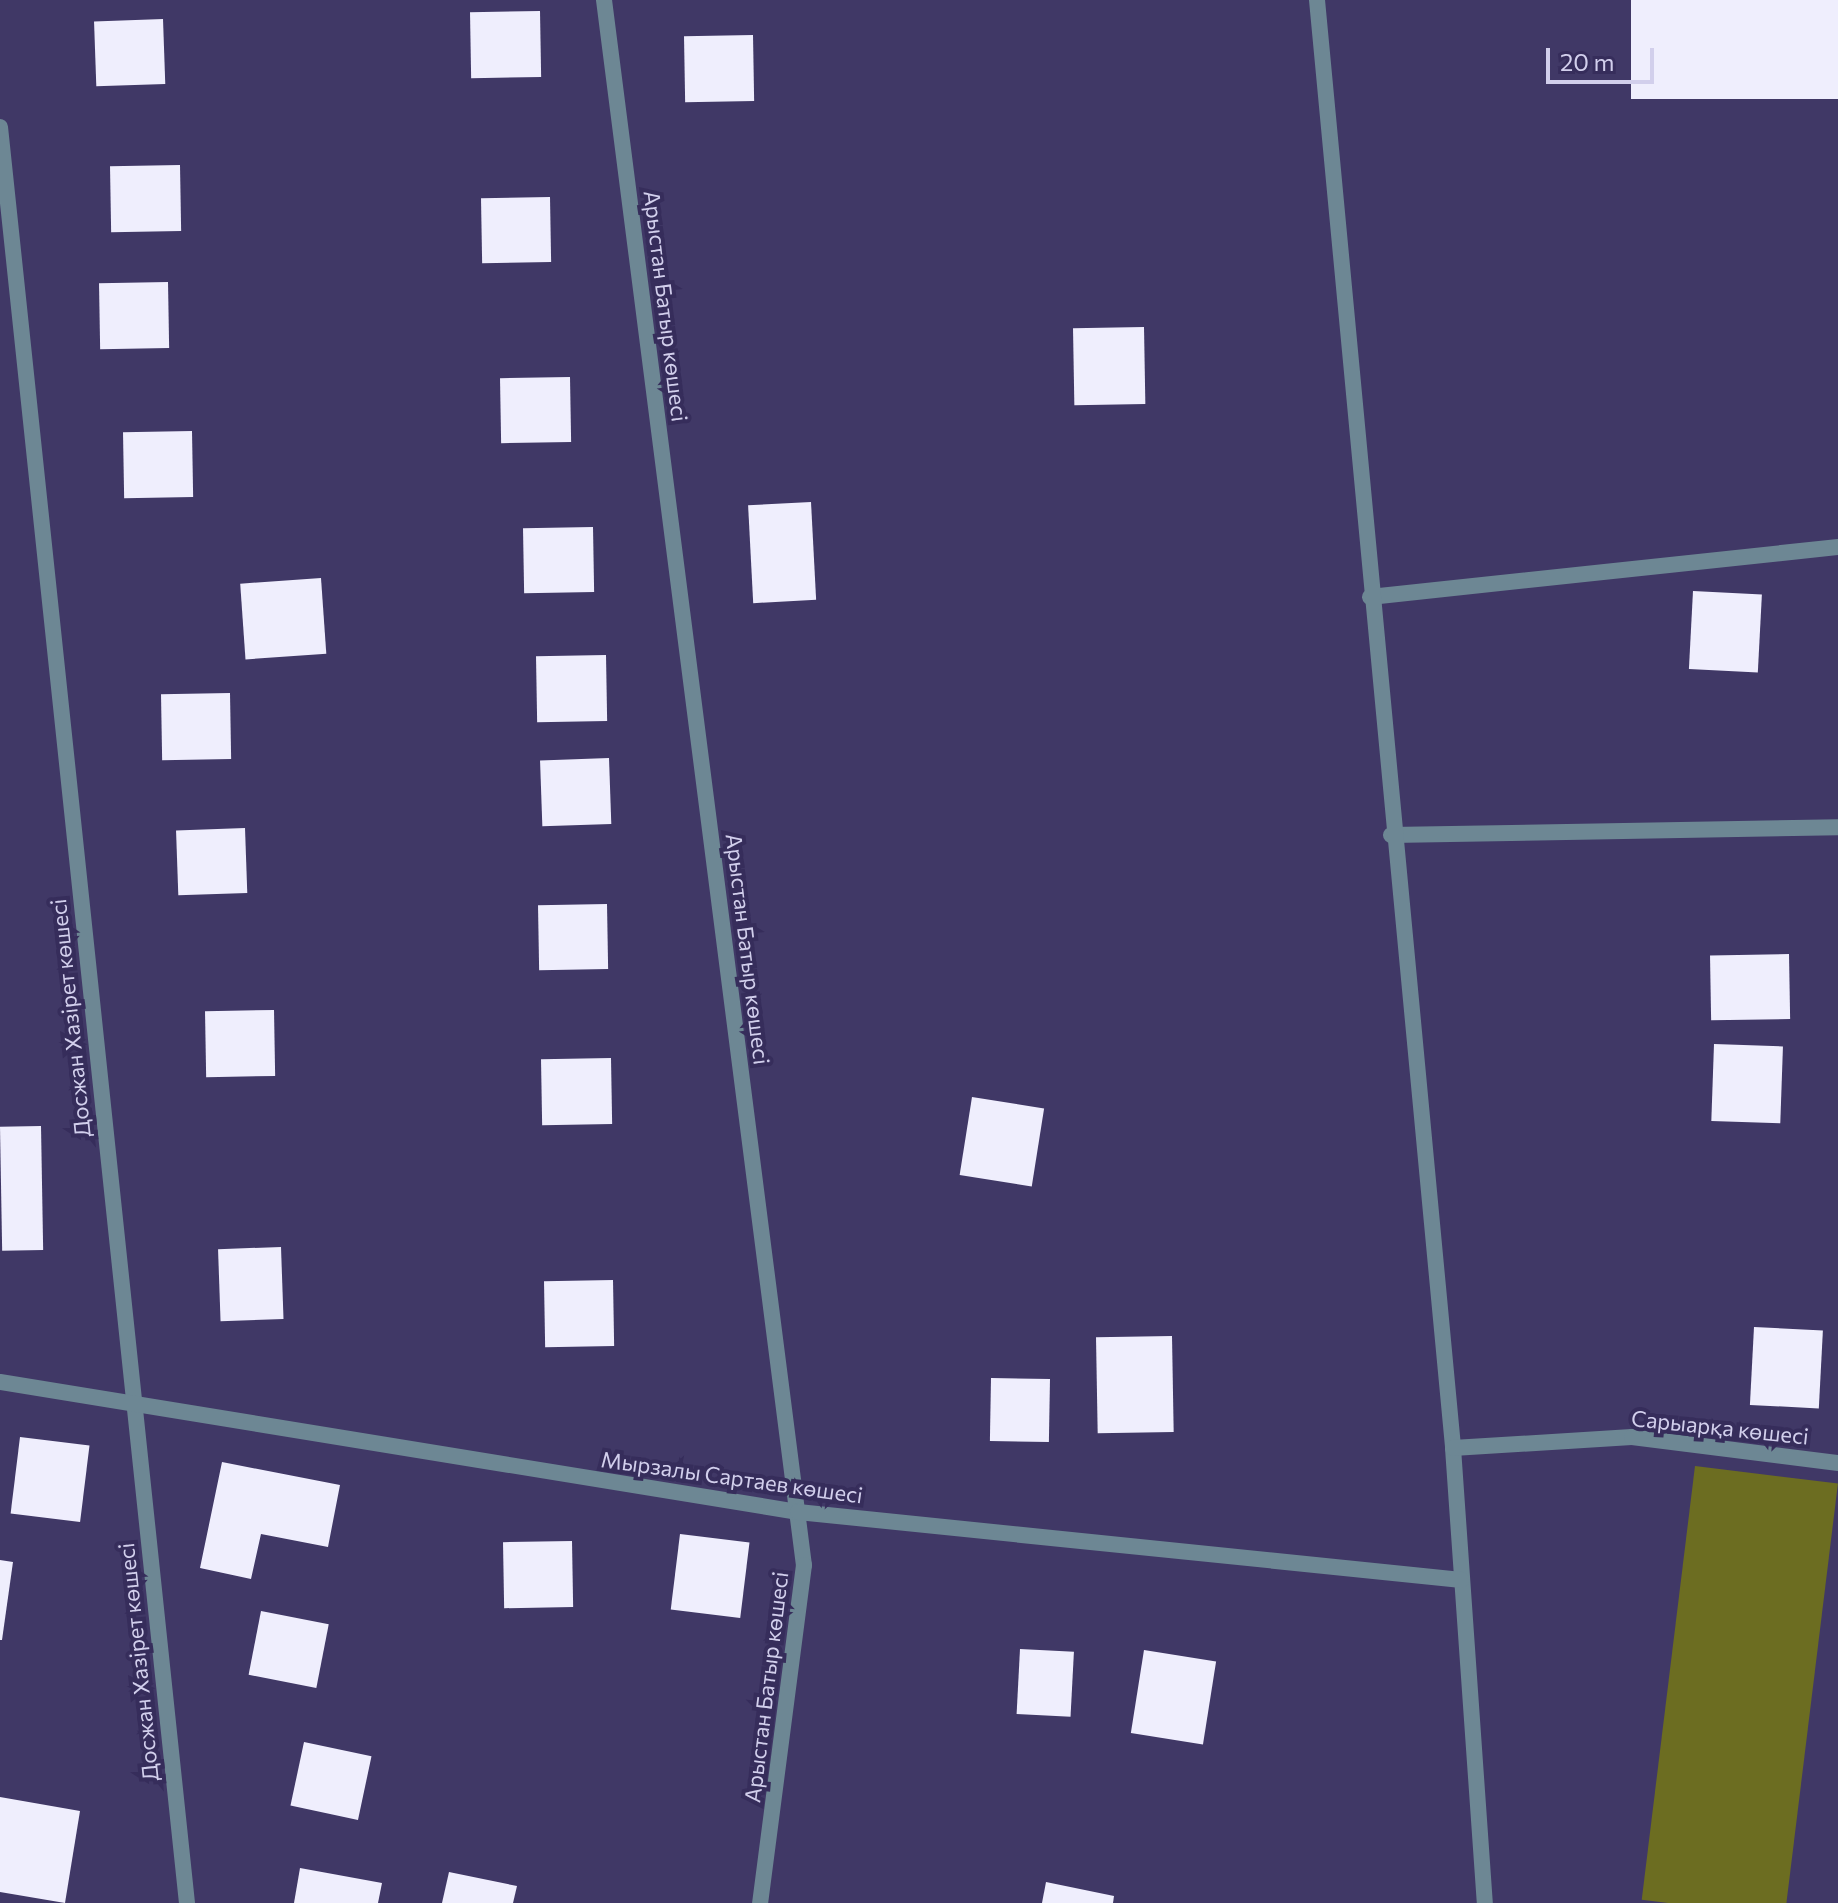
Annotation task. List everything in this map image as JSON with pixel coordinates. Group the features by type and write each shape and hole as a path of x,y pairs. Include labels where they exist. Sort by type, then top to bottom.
{"street":[{"name":"Арыстан Батыр көшесі","path":"604,0 804,1565 760,1903"},
{"path":"1317,0 1391,835 1453,1448 1485,1903"},
{"name":"Досжан Хазірет көшесі","path":"0,127 132,1408 187,1903"},
{"path":"1370,597 1838,547"},
{"path":"1391,835 1838,827"},
{"name":"Мырзалы Сартаев көшесі","path":"0,1382 132,1408 798,1512 1462,1580"},
{"name":"Сарыарқа көшесі","path":"1453,1448 1632,1437 1838,1463"}],"shaded area":[{"path":"1695,1466 1838,1484 1786,1903 1668,1903 1642,1900"}],"building":[{"path":"1631,0 1838,0 1838,99 1631,99"},
{"path":"540,11 541,77 471,78 470,12"},
{"path":"163,19 165,84 96,86 94,21"},
{"path":"753,35 754,101 685,102 684,36"},
{"path":"180,165 181,231 111,232 110,166"},
{"path":"550,197 551,262 482,263 481,198"},
{"path":"168,282 169,348 100,349 99,283"},
{"path":"1144,327 1145,404 1074,405 1073,328"},
{"path":"570,377 571,442 501,443 500,378"},
{"path":"192,431 193,497 124,498 123,432"},
{"path":"811,502 816,600 753,603 748,505"},
{"path":"593,527 594,592 524,593 523,528"},
{"path":"321,578 326,654 245,659 240,584"},
{"path":"1693,591 1762,595 1758,673 1689,669"},
{"path":"606,655 607,721 537,722 536,656"},
{"path":"230,693 231,759 162,760 161,694"},
{"path":"609,758 611,824 542,826 540,760"},
{"path":"245,828 247,893 178,895 176,830"},
{"path":"607,904 608,969 539,970 538,905"},
{"path":"1789,954 1790,1019 1711,1020 1710,955"},
{"path":"274,1010 275,1076 206,1077 205,1011"},
{"path":"1714,1044 1783,1046 1780,1123 1711,1121"},
{"path":"611,1058 612,1124 542,1125 541,1059"},
{"path":"972,1097 1044,1108 1032,1186 960,1175"},
{"path":"41,1126 43,1250 2,1251 0,1127"},
{"path":"281,1247 284,1319 221,1321 218,1249"},
{"path":"613,1280 614,1346 545,1347 544,1281"},
{"path":"1754,1327 1823,1331 1819,1409 1750,1405"},
{"path":"1172,1336 1174,1432 1098,1433 1096,1337"},
{"path":"991,1378 1050,1379 1049,1442 990,1441"},
{"path":"20,1437 89,1446 80,1522 11,1513"},
{"path":"222,1462 340,1485 328,1547 261,1534 251,1579 200,1568"},
{"path":"680,1534 749,1543 740,1618 671,1609"},
{"path":"572,1541 573,1607 504,1608 503,1542"},
{"path":"0,1560 13,1562 2,1640 0,1640"},
{"path":"261,1611 329,1624 316,1688 249,1675"},
{"path":"1020,1649 1074,1652 1071,1717 1017,1714"},
{"path":"1144,1650 1216,1661 1203,1744 1131,1733"},
{"path":"304,1742 371,1756 358,1820 290,1806"},
{"path":"0,1797 80,1811 65,1903 0,1892"},
{"path":"300,1868 382,1883 378,1903 294,1903"},
{"path":"449,1872 517,1886 513,1903 442,1903"},
{"path":"1046,1882 1114,1896 1113,1903 1042,1903"}]}
